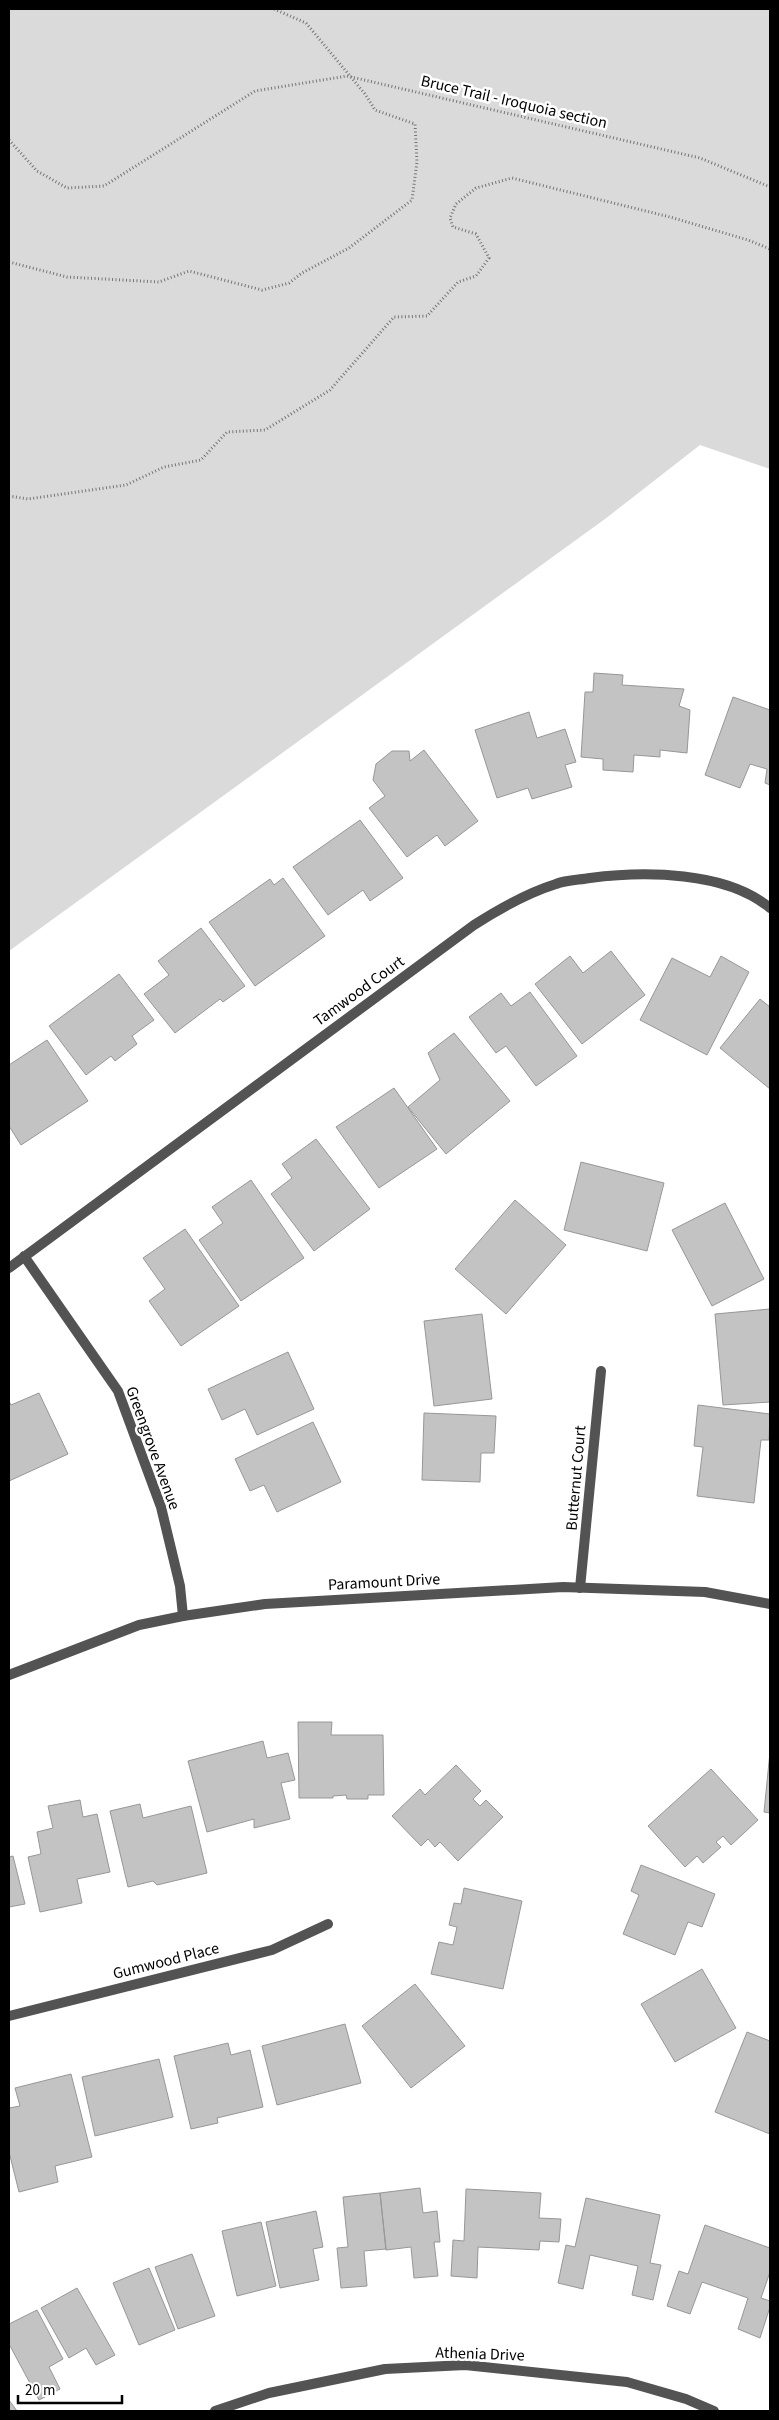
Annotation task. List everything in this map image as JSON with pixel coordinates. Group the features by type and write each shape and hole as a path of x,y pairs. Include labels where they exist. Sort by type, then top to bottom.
{"street":[{"name":"Tamwood Court","path":"9,1268 474,925 529,895 556,883 615,875 648,874 708,880 740,890 770,908"},
{"name":"Greengrove Avenue","path":"24,1256 118,1391 161,1507 180,1586 182,1616"},
{"name":"Butternut Court","path":"580,1588 601,1371"},
{"name":"Paramount Drive","path":"9,1675 139,1625 182,1616 265,1604 563,1587 704,1592 770,1604"},
{"name":"Gumwood Place","path":"9,2016 272,1950 328,1924"},
{"name":"Athenia Drive","path":"215,2411 270,2393 385,2369 465,2365 628,2382 686,2399 714,2411"}],"path":[{"path":"9,262 67,277 159,282 189,271 262,290 289,283 302,273 349,248 412,200 417,162 415,124 375,110 365,94 347,76 306,24 274,9"},
{"path":"9,140 37,171 67,188 104,186 255,91 347,76"},
{"name":"Bruce Trail - Iroquoia section","path":"347,76 700,158 770,187"},
{"path":"9,496 28,499 126,485 164,467 201,460 227,432 266,430 330,390 394,317 427,316 458,282 476,276 489,258 476,234 453,227 450,218 456,204 476,188 512,178 670,217 748,240 770,249"}],"shaded area":[{"path":"9,9 770,9 770,469 700,445 605,519 9,951"}],"building":[{"path":"594,673 623,675 622,685 684,689 679,706 690,710 687,753 660,750 660,757 634,755 633,772 603,770 603,759 581,757 585,692 593,692"},
{"path":"733,697 770,710 770,785 765,783 767,769 750,764 740,788 705,775"},
{"path":"529,712 537,738 565,729 576,762 565,765 572,787 532,799 528,788 497,798 475,730"},
{"path":"424,750 478,821 445,846 437,835 407,857 369,808 385,796 373,780 376,764 392,751 409,751 410,761"},
{"path":"360,820 403,878 370,901 363,890 328,915 293,867"},
{"path":"283,878 325,936 255,986 209,922 270,879 274,885"},
{"path":"201,928 245,986 223,1002 220,999 175,1033 144,994 169,975 158,961"},
{"path":"611,951 645,995 582,1044 535,984 570,956 583,973"},
{"path":"721,956 749,972 707,1055 640,1020 672,958 710,977"},
{"path":"119,974 154,1020 132,1036 137,1044 115,1061 111,1056 86,1075 49,1026"},
{"path":"530,992 577,1056 536,1086 506,1046 496,1053 469,1017 501,993 511,1006"},
{"path":"760,999 770,1007 770,1089 720,1048"},
{"path":"454,1033 510,1101 446,1154 408,1107 440,1080 428,1053"},
{"path":"47,1040 88,1101 21,1145 9,1126 9,1065"},
{"path":"394,1088 437,1149 379,1188 336,1127"},
{"path":"316,1139 370,1209 314,1251 271,1194 292,1178 282,1164"},
{"path":"581,1162 664,1183 647,1251 564,1230"},
{"path":"251,1180 304,1258 241,1301 199,1240 223,1223 212,1207"},
{"path":"515,1200 566,1245 506,1314 455,1269"},
{"path":"725,1203 764,1279 712,1306 672,1230"},
{"path":"185,1229 239,1306 181,1346 149,1301 165,1289 143,1258"},
{"path":"770,1309 770,1402 723,1405 715,1314"},
{"path":"482,1314 492,1399 434,1406 424,1321"},
{"path":"288,1352 314,1409 257,1435 245,1409 222,1420 208,1389"},
{"path":"39,1393 68,1454 9,1481 9,1401 11,1405"},
{"path":"698,1405 770,1414 769,1440 761,1440 754,1503 697,1496 703,1447 694,1446"},
{"path":"424,1413 496,1416 494,1453 481,1453 480,1482 422,1480"},
{"path":"313,1422 341,1482 277,1512 264,1485 250,1491 235,1459"},
{"path":"298,1722 332,1722 331,1735 383,1735 384,1795 368,1795 368,1799 347,1799 346,1795 333,1796 333,1798 299,1798"},
{"path":"263,1741 267,1758 288,1753 295,1780 281,1783 290,1819 254,1828 254,1819 207,1832 188,1761"},
{"path":"770,1752 770,1813 764,1812"},
{"path":"456,1765 481,1791 473,1799 480,1806 486,1800 503,1817 458,1861 440,1842 435,1847 428,1839 421,1846 392,1816 420,1789 425,1795"},
{"path":"711,1769 758,1820 731,1845 723,1836 716,1842 721,1847 703,1863 697,1856 685,1867 648,1826"},
{"path":"80,1800 83,1817 97,1814 110,1872 77,1879 82,1903 40,1912 28,1857 41,1854 37,1832 53,1828 48,1806"},
{"path":"140,1804 143,1818 191,1806 207,1873 157,1885 153,1881 128,1887 110,1811"},
{"path":"13,1856 25,1904 9,1907 9,1857"},
{"path":"641,1865 715,1894 702,1927 688,1922 675,1955 623,1934 639,1895 631,1891"},
{"path":"464,1888 522,1901 503,1989 431,1974 439,1942 453,1945 457,1927 449,1925 454,1903 461,1904"},
{"path":"702,1969 736,2028 675,2062 641,2004"},
{"path":"415,1984 465,2046 411,2088 362,2026"},
{"path":"345,2024 361,2083 277,2105 262,2046"},
{"path":"747,2032 770,2041 770,2134 715,2112"},
{"path":"228,2043 231,2055 250,2050 263,2107 217,2118 218,2123 191,2129 174,2056"},
{"path":"159,2059 173,2117 95,2136 82,2077"},
{"path":"71,2074 92,2157 55,2166 58,2182 19,2192 9,2152 9,2108 20,2106 15,2088"},
{"path":"420,2188 423,2213 437,2211 440,2242 434,2242 438,2276 414,2278 411,2247 386,2250 380,2193"},
{"path":"466,2189 541,2193 539,2218 561,2219 559,2242 540,2241 539,2250 478,2247 477,2278 451,2276 453,2240 464,2241"},
{"path":"380,2193 386,2249 364,2251 367,2286 341,2288 337,2248 348,2247 343,2197"},
{"path":"586,2198 660,2215 650,2263 661,2265 653,2300 632,2295 638,2266 590,2255 583,2289 558,2283 566,2245 575,2247"},
{"path":"316,2211 323,2247 313,2249 319,2280 280,2288 266,2222"},
{"path":"261,2222 276,2286 237,2296 222,2231"},
{"path":"705,2225 770,2248 770,2272 761,2298 770,2301 770,2307 760,2338 738,2329 748,2298 702,2282 690,2314 667,2306 679,2271 688,2274"},
{"path":"192,2254 215,2316 178,2329 155,2267"},
{"path":"149,2268 175,2330 139,2345 113,2283"},
{"path":"77,2288 115,2355 96,2365 86,2348 69,2358 41,2308"},
{"path":"37,2310 63,2359 49,2367 60,2389 39,2400 9,2344 9,2324"},
{"path":"9,2400 17,2411 9,2411"}]}
